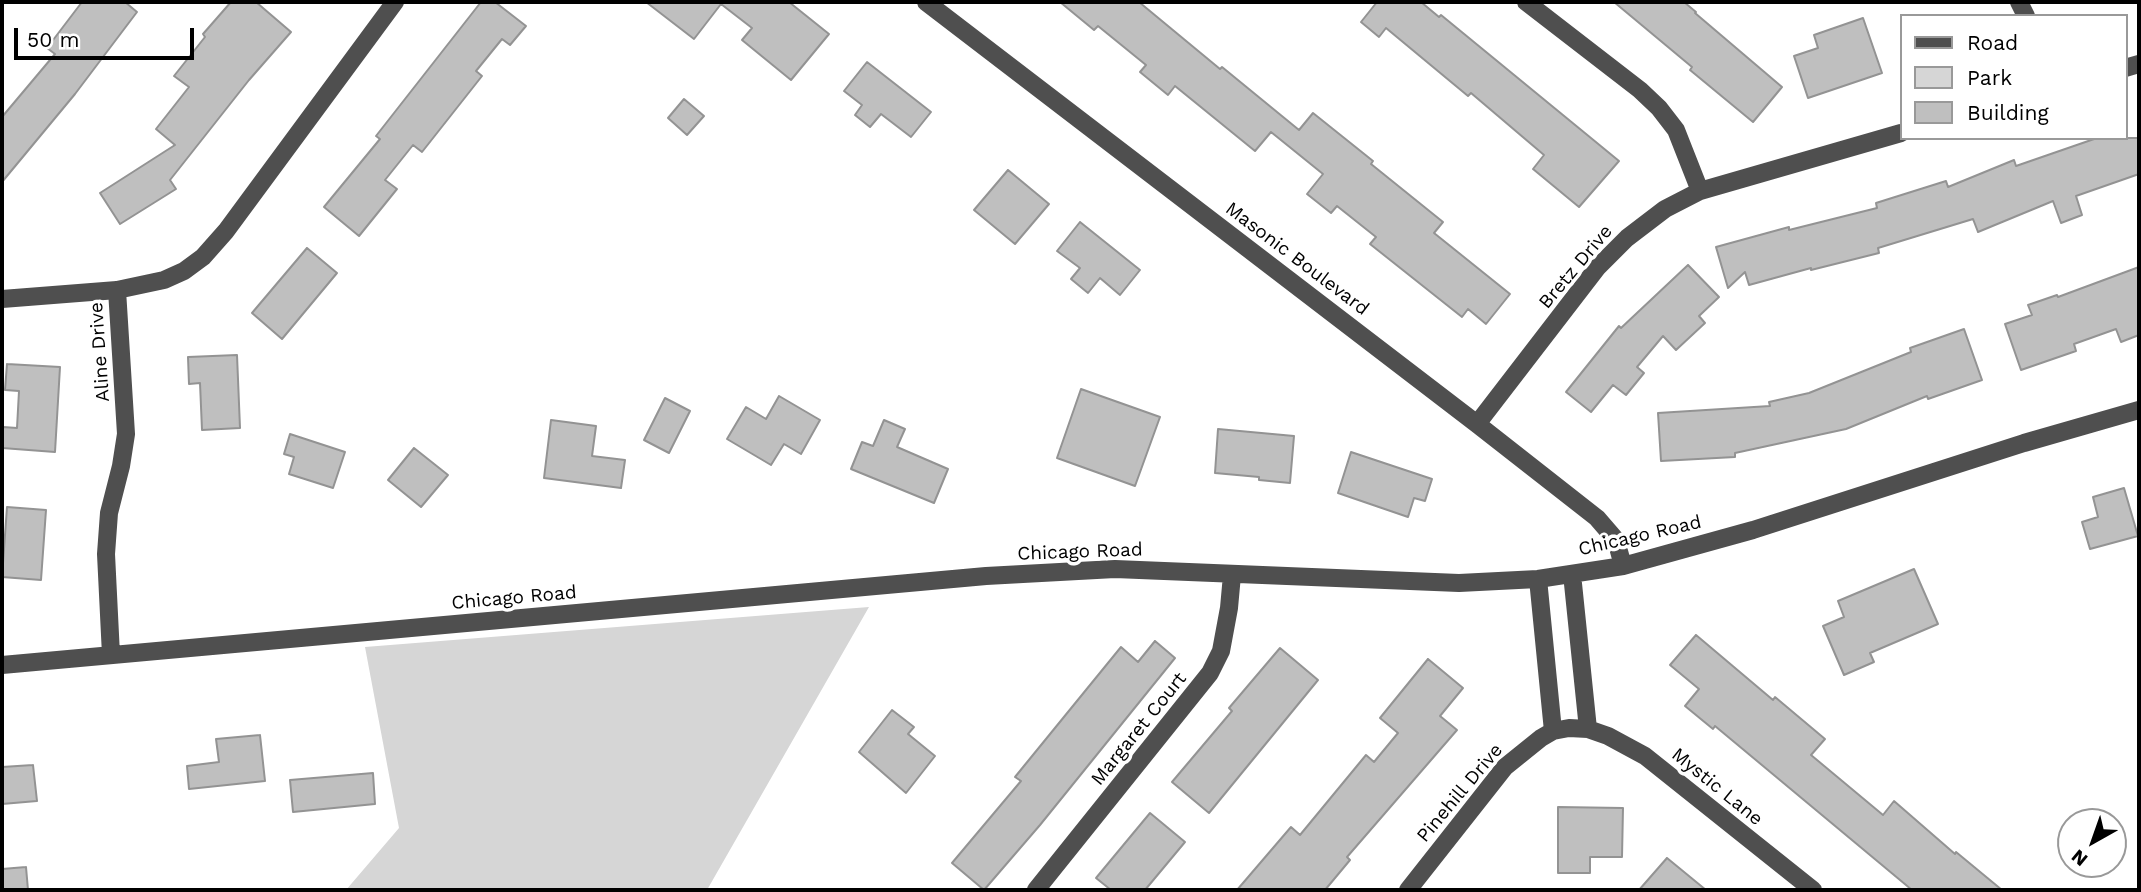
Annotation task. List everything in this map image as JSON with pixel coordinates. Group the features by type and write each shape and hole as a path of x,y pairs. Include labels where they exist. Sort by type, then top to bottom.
{"street":[{"name":"Aline Drive","path":"111,655 106,554 109,513 126,434 117,290 164,280 184,271 203,257 226,231 395,2"},
{"name":"Masonic Boulevard","path":"926,2 1597,518 1616,540 1623,566"},
{"path":"1526,2 1660,108 1676,130 1700,191"},
{"name":"Bretz Drive","path":"1477,424 1597,268 1627,238 1665,209 1700,191 1899,134"},
{"path":"2,299 117,290"},
{"name":"Chicago Road","path":"2,664 986,576 1115,569 1459,583 1538,579 1623,566 1753,530 2024,443 2139,410"},
{"path":"1572,574 1588,729"},
{"name":"Margaret Court","path":"1036,890 1210,673 1221,651 1232,575"},
{"path":"1538,579 1553,731"},
{"name":"Pinehill Drive","path":"1408,890 1505,767 1521,752 1553,731 1588,729"},
{"name":"Mystic Lane","path":"1588,729 1608,736 1645,756 1813,890"}],"green space":[{"path":"869,607 707,890 346,890 399,828 365,647"}],"building":[{"path":"82,2 125,2 137,12 75,94 2,182 2,117 55,54 47,48"},
{"path":"231,2 256,2 291,32 249,80 170,180 176,189 120,224 100,193 175,145 156,129 189,87 174,76 205,37 203,34"},
{"path":"481,2 495,2 526,26 510,45 502,39 476,71 482,76 422,152 413,145 385,180 397,189 359,236 324,207 380,139 376,136"},
{"path":"646,2 789,2 829,34 791,80 742,40 752,28 721,4 694,39"},
{"path":"1060,2 1139,2 1299,130 1313,113 1443,222 1434,233 1510,294 1486,324 1468,309 1462,317 1370,244 1376,237 1337,206 1331,213 1307,194 1323,174 1271,132 1255,151 1175,86 1168,95 1140,72 1146,65 1098,26 1094,30"},
{"path":"1377,2 1421,2 1439,17 1441,15 1619,161 1579,207 1533,169 1544,155 1471,93 1468,96 1386,28 1379,37 1361,22"},
{"path":"1614,2 1684,2 1782,87 1753,122"},
{"path":"1863,18 1882,73 1808,98 1794,56 1818,48 1814,35"},
{"path":"867,62 931,112 911,137 881,114 870,127 855,115 862,105 844,91"},
{"path":"684,99 704,116 687,135 668,118"},
{"path":"2139,138 2139,174 2076,196 2082,215 2061,223 2053,201 1978,232 1973,219 1878,248 1879,253 1749,285 1745,272 1728,288 1716,247 1789,227 1789,230 1877,208 1876,203 1946,181 1948,187 2014,160 2016,166 2091,140"},
{"path":"1008,170 1049,204 1015,244 974,210"},
{"path":"1080,222 1140,270 1120,295 1100,278 1088,293 1071,279 1080,268 1057,251"},
{"path":"307,248 337,273 282,339 252,313"},
{"path":"1688,265 1719,297 1699,316 1705,323 1676,350 1663,336 1637,367 1644,373 1626,395 1613,385 1591,412 1566,392 1619,326 1621,328"},
{"path":"2139,267 2139,335 2121,342 2116,329 2074,344 2076,351 2021,370 2005,324 2032,315 2028,305 2057,295 2058,297"},
{"path":"1964,329 1982,380 1928,399 1927,396 1846,429 1735,453 1735,457 1661,461 1658,413 1770,406 1769,402 1809,393 1911,352 1910,348"},
{"path":"237,355 240,428 202,430 200,383 189,384 188,357"},
{"path":"7,364 60,367 55,452 2,448 3,427 17,428 19,391 5,390"},
{"path":"1081,389 1160,417 1135,486 1057,458"},
{"path":"779,396 820,420 801,454 784,444 771,465 727,439 746,407 766,419"},
{"path":"665,398 690,411 669,453 644,440"},
{"path":"551,420 596,426 592,456 625,460 621,488 544,478"},
{"path":"884,420 905,429 897,447 948,469 934,503 851,469 862,442 873,446"},
{"path":"1218,429 1294,436 1290,483 1215,473"},
{"path":"290,434 345,452 333,488 289,474 294,457 284,454"},
{"path":"414,448 448,475 421,507 388,480"},
{"path":"1351,452 1432,479 1425,501 1414,498 1408,517 1338,493"},
{"path":"2124,488 2138,536 2090,549 2082,522 2098,517 2093,497"},
{"path":"7,507 46,510 41,580 2,577"},
{"path":"1914,569 1938,624 1870,653 1874,662 1844,675 1823,626 1844,617 1838,601"},
{"path":"1696,635 1773,700 1775,697 1825,739 1811,755 1883,815 1894,801 1955,854 1956,852 2002,890 1912,890 1715,726 1713,729 1685,706 1699,689 1670,665"},
{"path":"1155,641 1175,658 984,890 952,863 1021,781 1015,777 1121,647 1138,662"},
{"path":"1280,648 1318,680 1209,813 1172,782 1232,711 1229,708"},
{"path":"1428,659 1463,688 1440,716 1457,730 1347,857 1350,860 1325,890 1237,890 1291,827 1300,835 1366,755 1374,762 1398,733 1380,718"},
{"path":"892,710 914,727 908,734 935,756 906,793 859,752"},
{"path":"260,735 265,781 189,789 187,766 219,762 216,739"},
{"path":"33,765 37,801 2,804 2,767"},
{"path":"373,773 375,804 293,812 290,780"},
{"path":"1558,807 1623,808 1622,857 1590,857 1590,873 1558,873"},
{"path":"1150,813 1185,842 1145,890 1111,890 1096,878"},
{"path":"1667,858 1706,890 1639,890"},
{"path":"26,867 28,890 2,890 2,869"}]}
